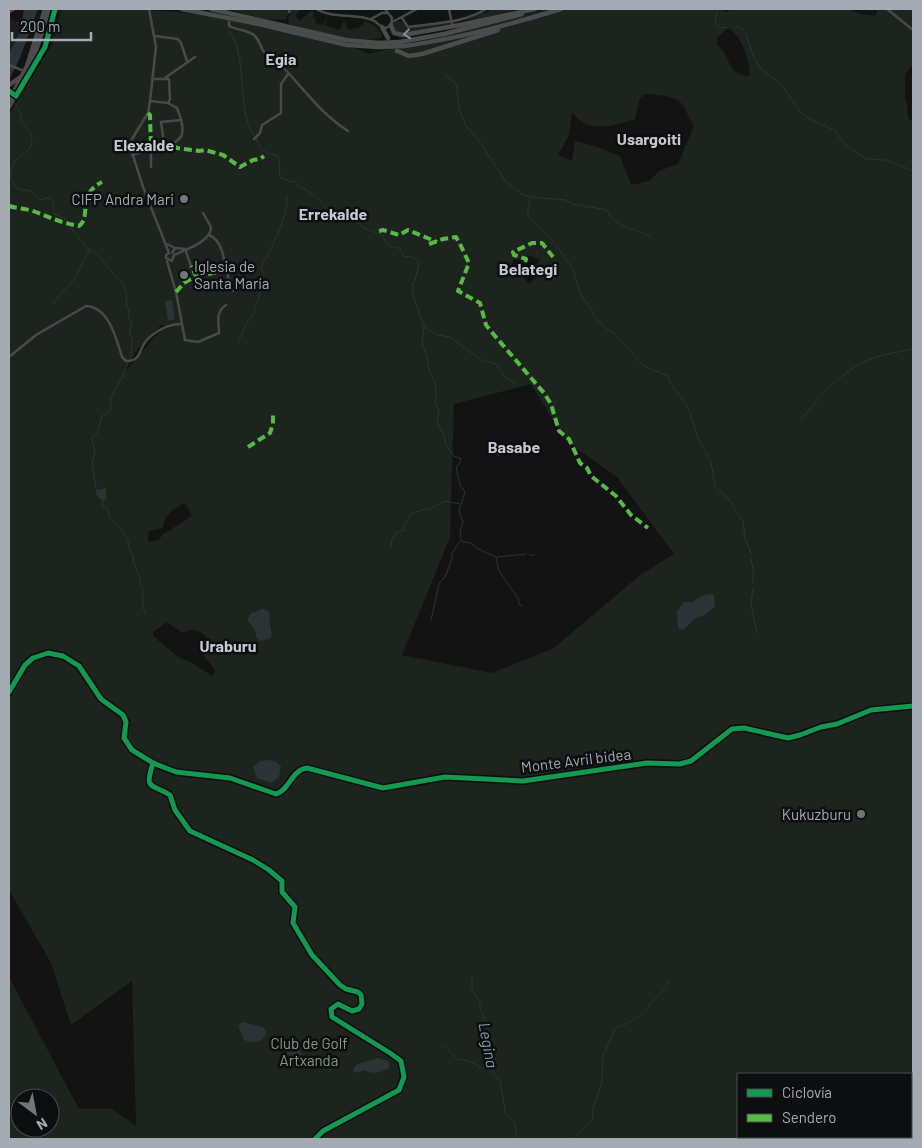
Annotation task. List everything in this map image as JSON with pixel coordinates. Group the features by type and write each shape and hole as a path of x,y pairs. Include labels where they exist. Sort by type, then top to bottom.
{"highway":[{"path":"9,85 25,74 38,60 45,9"},
{"path":"9,101 38,51 49,9"},
{"path":"182,9 254,23 347,45 404,46 430,43 466,35 561,9"},
{"path":"211,9 346,40 379,45 451,33 540,9"},
{"path":"391,23 394,33 403,35 535,9"},
{"path":"397,51 409,56 422,54 544,14"},
{"path":"382,27 388,38"},
{"path":"9,107 12,94"}],"street":[{"path":"38,51 55,9"},
{"path":"316,9 371,19 386,28 391,23 417,9"},
{"path":"378,23 381,9"},
{"path":"385,9 390,16 391,23"},
{"path":"449,9 452,22"},
{"path":"371,19 385,12 390,16 400,18 408,27 452,22 476,15 486,9"},
{"path":"887,9 913,30"},
{"path":"149,10 156,48 153,79 148,113 141,120 131,142 132,155 142,187 174,258 172,261 167,259"},
{"path":"229,22 229,26 250,32 256,36 265,53 277,61 322,112 348,131"},
{"path":"155,36 178,39 187,61"},
{"path":"164,78 187,61 195,58"},
{"path":"9,65 25,74"},
{"path":"254,139 260,133 262,124 281,113 281,84 288,74"},
{"path":"168,103 170,99 169,75"},
{"path":"153,79 168,79"},
{"path":"132,155 170,146 180,140 183,132 177,108 168,103 150,101"},
{"path":"164,143 161,122 181,120"},
{"path":"151,150 151,167"},
{"path":"203,213 211,225 212,230 209,235 185,249 166,256 176,292 185,340 198,342 219,333 217,321 220,310 226,305"},
{"path":"209,235 215,237 219,243 229,284 233,291"},
{"path":"166,243 175,248 185,249"},
{"path":"172,254 175,248"},
{"path":"185,249 192,266"},
{"path":"9,357 36,335 86,306 94,307 106,315 122,357 129,362 140,355 145,342 164,327 170,324 181,324"},
{"path":"9,692 25,664 34,657 48,653 63,656 79,666 101,699 124,716 126,722 124,738 128,746 153,763 149,777 150,783 156,789 170,795 175,810 189,831 253,860 282,880 282,892 295,907 293,923 312,955 340,985 361,995 362,1004 359,1009 352,1011 338,1004 331,1009 332,1017 394,1056 401,1062 404,1077 399,1090 323,1131 314,1139"},
{"name":"Monte Avril bidea","path":"153,763 176,772 230,778 276,794 282,791 299,771 307,768 383,788 445,777 523,781 647,764 686,764 732,729 744,728 784,738 795,737 815,728 837,724 872,710 913,706"}],"shaded area":[{"path":"24,9 38,9 20,58 9,80 9,53 20,32"},
{"path":"9,19 21,23 20,32 9,53"},
{"path":"172,300 175,319 168,321 165,301"},
{"path":"106,488 106,499 102,501 95,493 97,490"},
{"path":"709,594 714,595 715,606 705,615 696,618 684,629 679,629 676,612 684,602 693,602 699,597"},
{"path":"261,609 270,613 269,619 272,634 271,638 261,641 256,638 255,630 247,620 251,613"},
{"path":"260,761 275,761 281,766 279,777 271,783 257,778 253,767"},
{"path":"243,1022 263,1027 266,1031 264,1038 255,1042 244,1040 238,1026"},
{"path":"294,1049 301,1052 303,1059 298,1065 288,1067 285,1064 284,1057 287,1052"},
{"path":"378,1058 388,1061 390,1067 378,1073 365,1070 357,1073 353,1071 357,1064"}],"green space":[{"name":"Club de Golf Artxanda","path":"61,9 148,9 149,13 149,10 214,15 347,45 369,54 547,9 722,9 726,13 729,9 849,9 861,14 875,16 878,9 913,9 913,64 905,76 905,99 908,118 910,120 913,119 913,1139 9,1139 9,977 79,1109 112,1109 136,1126 132,981 71,1025 51,963 9,890 9,114 53,43","holes":["728,28 738,37 744,49 750,76 742,75 733,69 717,44 717,38","646,94 670,97 679,101 694,126 678,164 659,171 649,181 631,185 620,156 598,147 575,141 572,161 558,155 569,135 572,113 589,125 602,127 617,125 635,119 640,98","528,255 540,260 531,270 535,278 529,284 512,264 514,259 522,260","161,325 165,325 123,374 137,350","531,384 566,441 617,477 674,554 640,575 554,648 492,673 402,655 450,537 454,404","185,503 192,516 162,535 159,540 148,542 149,531 163,528 165,519 173,510","261,609 270,622 272,629 271,637 255,634 255,630 247,620","167,622 182,633 192,630 199,632 213,644 204,656 215,670 212,676 194,664 178,657 153,636 153,632"]},
{"path":"233,9 289,9 286,20 265,19"},
{"path":"292,9 301,9 295,15 300,21 311,11 314,11 313,18 316,19 315,23 323,25 328,16 325,25 339,30 344,20 347,29 352,30 364,25 364,21 379,29 382,38 348,38 289,24 288,19"},
{"path":"492,9 519,9 452,24 452,21 481,12 485,13"},
{"path":"449,20 450,24 399,33 393,24 397,21 403,22 407,28"}],"waterway":[{"path":"718,9 715,18 717,27 728,28"},
{"path":"733,27 740,27 745,32 754,58 762,70 781,84 806,117 834,130 846,146 866,159 886,160 913,171"},
{"path":"228,31 238,51 245,110 248,124 254,135"},
{"path":"446,75 456,84 459,109 466,126 477,138 506,182 523,195 566,200 572,204 607,210 615,221 650,237"},
{"path":"15,103 21,114 21,122 31,135 32,142 28,150 15,162 10,179 18,189 31,191 39,200 49,198 53,203 54,214 66,219 85,247 96,254 124,285 127,295 126,305 129,310 128,316 132,323 129,333 132,338 131,359"},
{"path":"256,139 264,151 277,155 280,177 297,182"},
{"path":"297,184 322,203"},
{"path":"239,340 246,324 255,313 254,309 258,301 264,275 261,266 270,251 283,220 287,195"},
{"path":"531,198 528,206 528,217 553,241"},
{"path":"324,205 334,212"},
{"path":"352,219 366,229 382,235 388,246 399,248 404,257 412,256 419,262 415,281 412,284 412,292 424,326 422,343 429,371 435,382 435,404 439,411 437,423 444,434 446,445 454,456 461,459 456,467 460,485 465,492 459,510 463,522 460,532 461,537 463,542 471,543 478,549 496,557 499,571 522,606"},
{"path":"556,245 573,269 581,295 593,312 594,317"},
{"path":"53,304 73,281 90,249"},
{"path":"595,319 605,327"},
{"path":"424,327 437,335 450,337 481,360 496,364 506,378 516,384"},
{"path":"606,329 613,332 644,366 668,376 672,385 687,405 703,448"},
{"path":"801,420 824,393 851,370 875,357 913,349"},
{"path":"97,492 92,464 95,451 91,438 97,433 102,416 111,411 111,397 128,363"},
{"path":"705,451 711,462 715,486"},
{"path":"718,489 728,498 743,522 745,538 751,554"},
{"path":"103,501 103,506 108,509 110,519 120,527 128,541 143,589 143,607 146,615"},
{"path":"391,548 392,539 397,532 404,530 404,525 412,513 429,509 445,501 460,504"},
{"path":"431,620 439,584 446,575 452,553 461,540"},
{"path":"497,557 526,554"},
{"path":"530,555 535,555"},
{"path":"751,559 754,574 752,583"},
{"path":"753,588 751,605 757,633"},
{"name":"Legina","path":"472,975 472,990 480,1002 480,1008 492,1045 494,1076 500,1081 506,1115 513,1120 517,1139"},
{"path":"574,1139 593,1119 592,1111 602,1081 603,1056 615,1028 626,1024 640,1015 663,991 668,981"},
{"path":"444,1045 457,1059 469,1061 494,1072"}],"marked path":[{"path":"148,113 150,115 151,150"},
{"path":"173,145 177,148 205,150 223,155 240,167 264,156"},
{"path":"9,206 33,211 61,222 79,226 83,222 89,193 102,182"},
{"path":"379,231 383,230 399,235 408,230 437,242"},
{"path":"429,244 456,237 469,263 458,291 480,303 486,325 544,393 551,404 559,431 569,439 580,463 587,468 591,476 616,496 631,515 648,528"},
{"path":"525,262 526,259 514,255 513,252 532,243 542,243 553,257"},
{"path":"176,292 184,283 196,276 191,266"},
{"path":"196,276 219,272"},
{"path":"248,447 270,433 273,415"}],"cycle path":[{"path":"9,91 16,96 45,47 55,9"},
{"path":"9,692 25,665 33,658 48,653 63,656 79,666 101,699 123,715 126,722 124,738 132,750 153,763 176,772 230,778 276,794 284,789 297,772 307,768 383,788 445,777 523,781 647,763 680,764 691,761 732,729 744,728 788,738 821,727 837,724 871,710 913,706"},
{"path":"153,763 149,782 154,787 170,795 175,810 190,831 253,860 282,881 282,892 295,907 293,923 312,955 340,985 361,995 362,1004 359,1009 352,1011 338,1004 331,1009 332,1017 401,1061 404,1077 399,1090 323,1131 315,1139"}],"place":[{"name":"CIFP Andra Mari","path":"184,199"},
{"name":"Iglesia de Santa María","path":"184,275"},
{"name":"Kukuzburu","path":"861,814"}],"district":[{"name":"Egia","path":"281,58"},
{"name":"Usargoiti","path":"649,138"},
{"name":"Elexalde","path":"144,144"},
{"name":"Errekalde","path":"333,213"},
{"name":"Belategi","path":"528,268"},
{"name":"Basabe","path":"514,446"},
{"name":"Uraburu","path":"228,645"}]}
